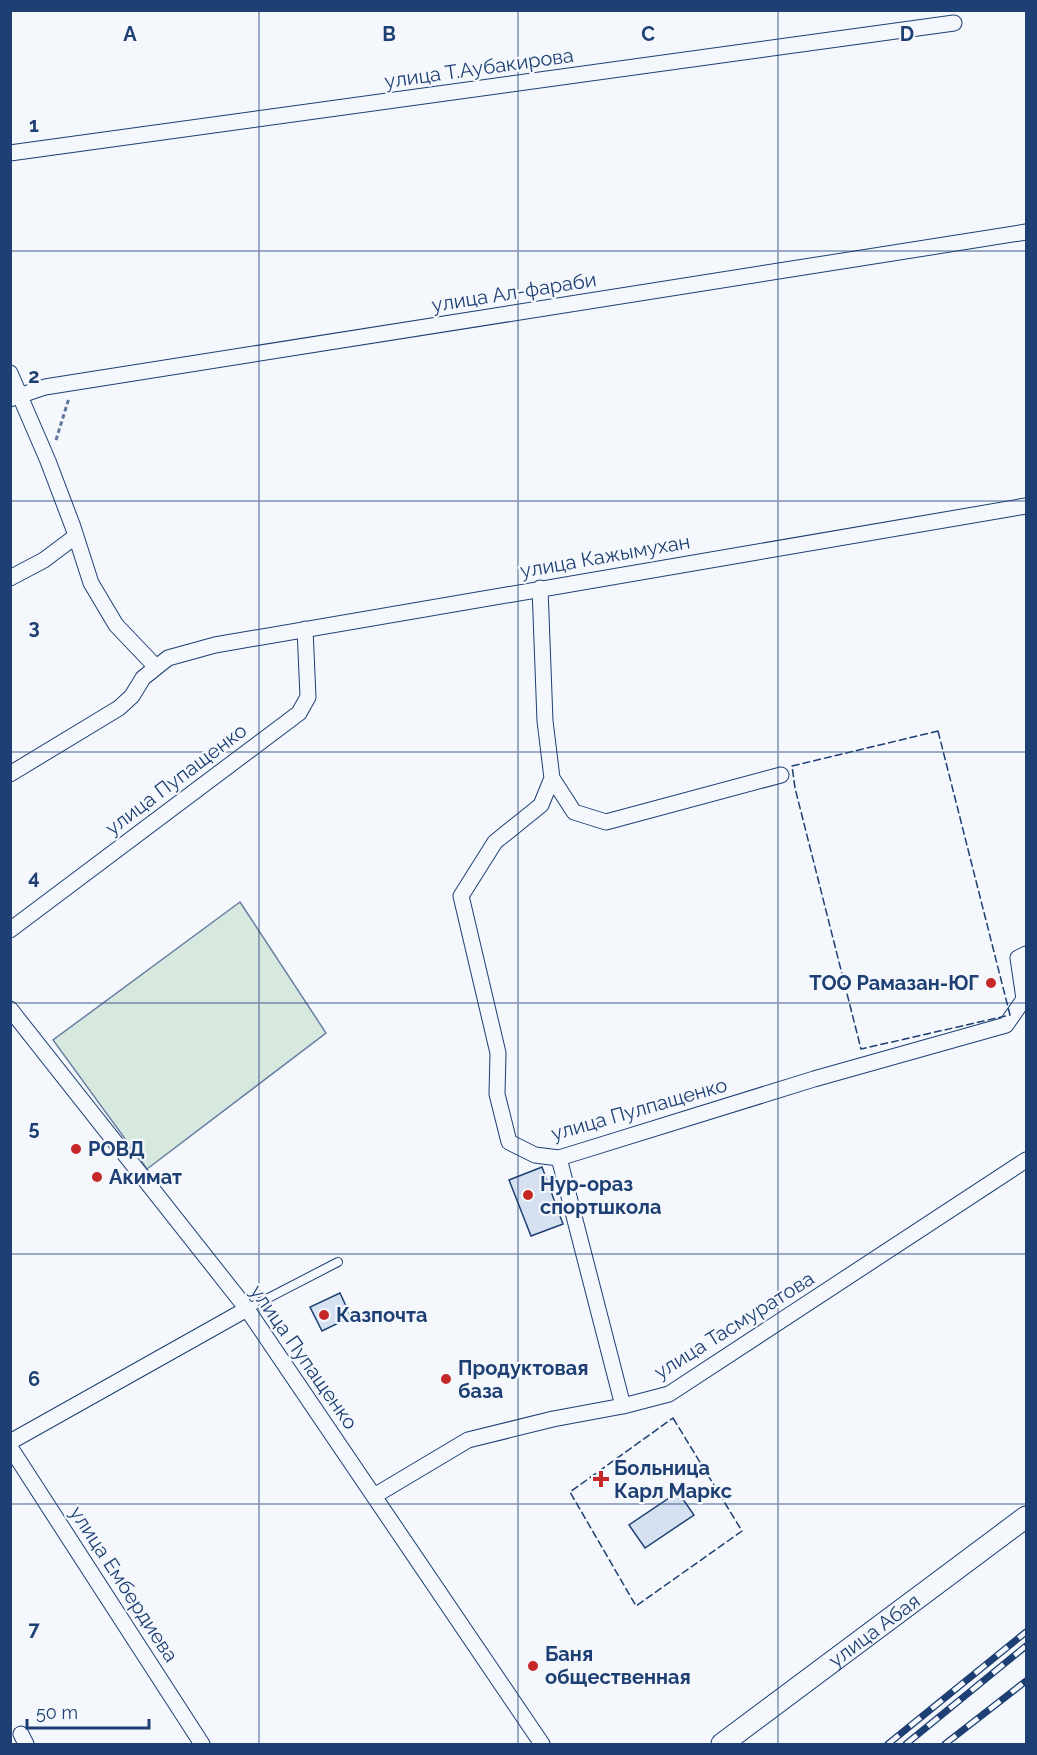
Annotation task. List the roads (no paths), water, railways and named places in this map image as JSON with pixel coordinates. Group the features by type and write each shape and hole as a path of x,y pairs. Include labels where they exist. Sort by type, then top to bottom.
{"main road":[{"name":"улица Абая","path":"722,1744 1026,1517"}],"street":[{"name":"улица Т.Аубакирова","path":"10,153 954,23"},
{"name":"улица Ал-фараби","path":"16,397 45,387 75,382 1026,232"},
{"path":"10,373 16,397 48,461 91,583 116,625 156,668"},
{"name":"улица Кажымухан","path":"10,774 119,708 132,696 143,678 168,658 215,645 1026,506"},
{"path":"10,578 44,560 76,536"},
{"name":"улица Пулпащенко","path":"540,588 545,721 552,778 541,805 495,842 461,896 498,1053 497,1094 509,1142 535,1155 560,1158 814,1079 1006,1025 1024,999 1022,956"},
{"name":"улица Пупащенко","path":"10,930 299,713 308,697 305,629"},
{"path":"552,778 574,812 606,822 781,775"},
{"name":"улица Пупащенко","path":"10,1009 247,1309 542,1744"},
{"path":"560,1158 623,1406"},
{"name":"улица Тасмуратова","path":"374,1496 468,1440 669,1394 1026,1160"},
{"path":"10,1442 247,1309"},
{"name":"улица Ембердиева","path":"10,1447 202,1744"}],"lane":[{"path":"247,1309 338,1262"}],"railway":[{"path":"888,1744 1026,1632"},
{"path":"906,1744 1026,1646"},
{"path":"945,1744 1026,1681"}],"place":[{"name":"ТОО Рамазан-ЮГ","path":"991,983"},
{"name":"РОВД","path":"76,1149"},
{"name":"Акимат","path":"97,1177"},
{"name":"Нур-ораз спортшкола","path":"528,1195"},
{"name":"Казпочта","path":"324,1315"},
{"name":"Продуктовая база","path":"446,1379"},
{"name":"Больница Карл Маркс","path":"601,1479"},
{"name":"Баня общественная","path":"533,1666"}]}
